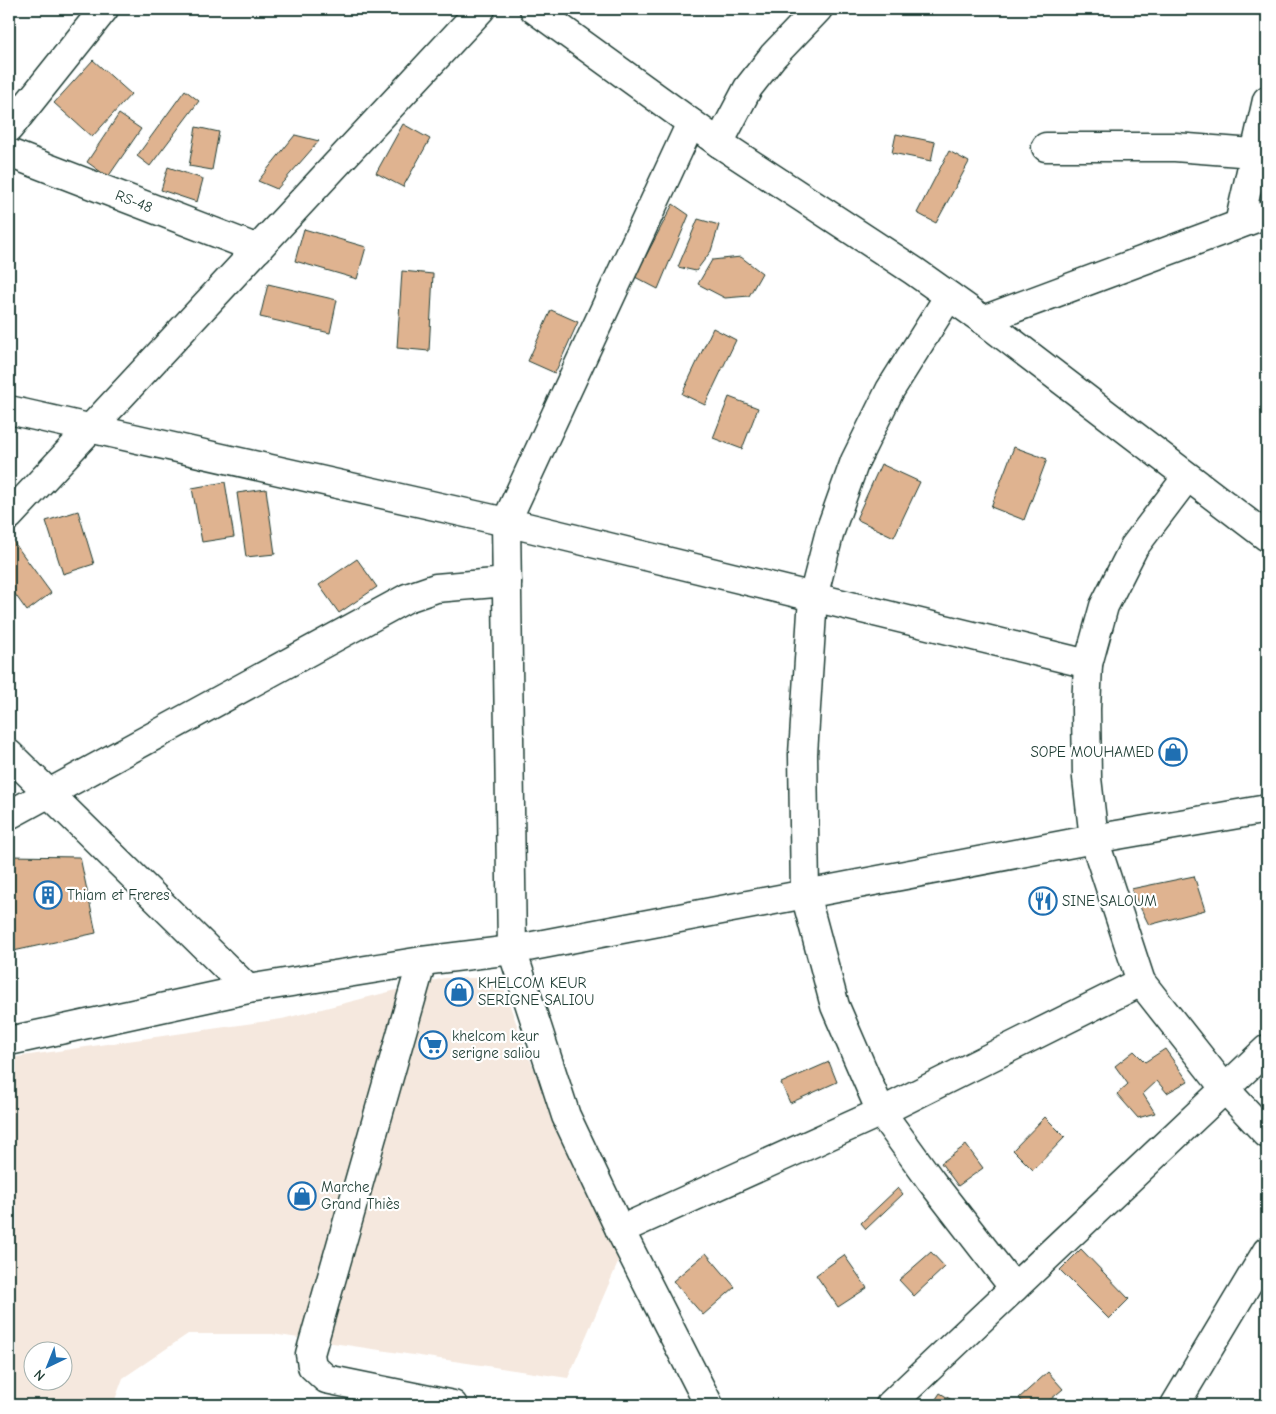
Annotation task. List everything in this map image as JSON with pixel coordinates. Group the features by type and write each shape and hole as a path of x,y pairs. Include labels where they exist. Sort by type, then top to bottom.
{"street":[{"path":"9,128 104,9"},
{"path":"9,516 481,9"},
{"path":"534,9 719,143 983,320 1267,538"},
{"path":"719,143 748,88 774,56 818,9"},
{"path":"1238,224 1253,153 1267,100"},
{"path":"692,123 506,522 512,950 566,1116 620,1230 709,1405"},
{"path":"1046,146 1175,147 1253,153"},
{"name":"RS-48","path":"9,153 258,250"},
{"path":"983,320 1267,214"},
{"path":"949,296 890,390 855,461 830,531 813,597 803,754 805,894 836,1006 881,1112 931,1181 1014,1288"},
{"path":"9,410 506,522 1088,664"},
{"path":"1187,476 1134,547 1118,574 1104,606 1088,664 1086,709 1087,778 1094,839 1141,982 1226,1090 1267,1134"},
{"path":"9,815 408,598 436,588 507,582"},
{"path":"9,754 248,989"},
{"path":"9,1041 248,989 422,961 512,950 1094,839 1267,809"},
{"path":"422,961 310,1354 312,1366 326,1379 453,1405"},
{"path":"620,1230 881,1112 1141,982"},
{"path":"890,1405 1226,1090 1267,1049"},
{"path":"1175,1405 1267,1250"}],"shaded area":[{"name":"Marche Grand Thiès","path":"444,978 500,978 527,1053 568,1143 624,1249 568,1378 272,1334 188,1334 123,1378 113,1405 9,1405 9,1058 282,1019"}],"building":[{"path":"93,60 131,94 92,137 54,103"},
{"path":"185,90 199,101 150,166 137,156"},
{"path":"119,114 141,129 108,177 87,162"},
{"path":"403,124 430,139 403,187 376,173"},
{"path":"196,127 219,132 212,170 189,166"},
{"path":"896,134 935,142 931,161 892,153"},
{"path":"295,135 319,141 277,189 258,181"},
{"path":"949,151 969,162 936,223 917,213"},
{"path":"168,167 203,179 197,202 161,190"},
{"path":"673,204 689,215 658,289 635,277"},
{"path":"698,219 719,225 711,251 696,271 678,267"},
{"path":"304,229 366,247 357,279 295,261"},
{"path":"741,257 762,273 749,296 725,298 698,284 712,260"},
{"path":"402,271 433,274 429,351 397,348"},
{"path":"268,284 337,300 330,333 260,317"},
{"path":"551,310 578,322 555,373 528,361"},
{"path":"713,328 736,340 705,405 682,394"},
{"path":"729,397 758,408 742,449 713,438"},
{"path":"1014,447 1047,459 1024,520 991,507"},
{"path":"881,464 920,482 894,537 856,519"},
{"path":"225,482 234,537 202,542 192,488"},
{"path":"266,489 275,554 246,557 237,493"},
{"path":"78,511 94,564 63,574 46,521"},
{"path":"13,541 51,593 27,611 9,586 9,544"},
{"path":"357,559 377,587 339,613 319,585"},
{"name":"Thiam et Freres","path":"9,856 80,857 96,933 9,952"},
{"path":"1194,876 1205,910 1149,925 1131,889"},
{"path":"1165,1049 1188,1081 1167,1093 1157,1081 1143,1094 1155,1113 1138,1118 1117,1094 1128,1084 1115,1066 1134,1051 1145,1062"},
{"path":"829,1062 837,1082 790,1103 781,1083"},
{"path":"1045,1117 1065,1137 1033,1170 1013,1150"},
{"path":"966,1145 983,1168 958,1186 941,1163"},
{"path":"898,1188 903,1194 866,1229 861,1223"},
{"path":"1081,1249 1129,1299 1109,1319 1060,1270"},
{"path":"931,1252 945,1267 914,1296 899,1280"},
{"path":"706,1253 735,1287 703,1315 673,1281"},
{"path":"844,1255 867,1288 838,1307 816,1275"},
{"path":"1048,1372 1063,1389 1044,1405 1025,1405 1019,1398"},
{"path":"940,1393 960,1405 932,1405"}],"place":[{"name":"SOPE MOUHAMED","path":"1173,752"},
{"name":"Thiam et Freres","path":"48,895"},
{"name":"SINE SALOUM","path":"1043,901"},
{"name":"KHELCOM KEUR SERIGNE SALIOU","path":"459,992"},
{"name":"khelcom keur serigne saliou","path":"433,1045"},
{"name":"Marche Grand Thiès","path":"302,1196"}]}
